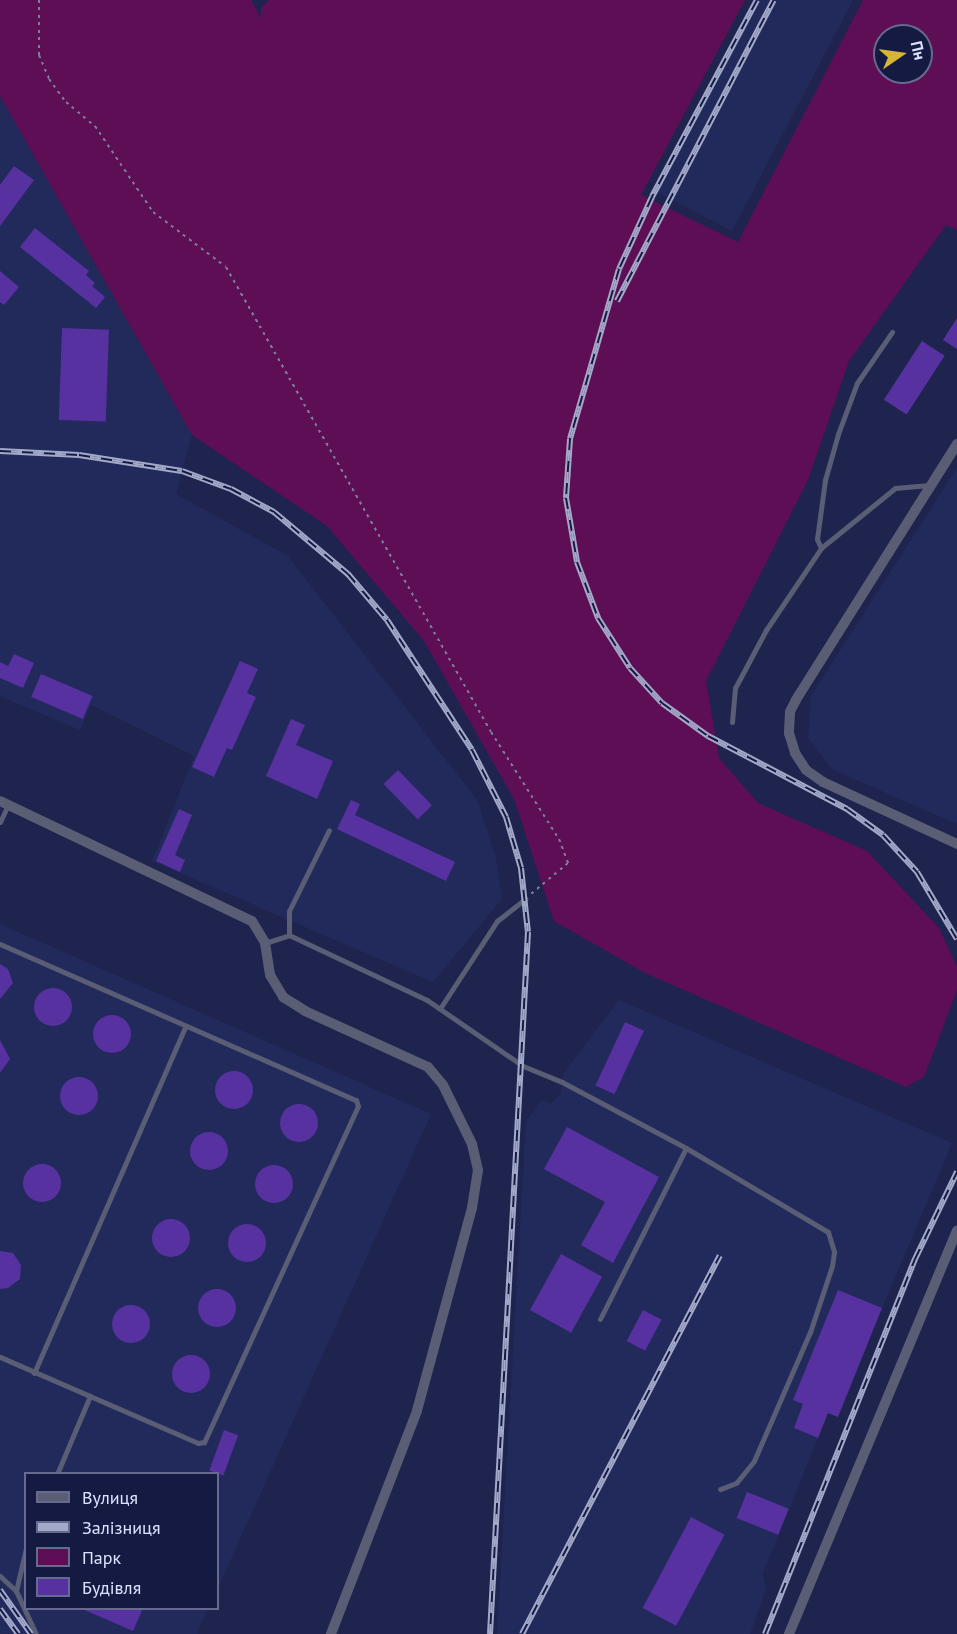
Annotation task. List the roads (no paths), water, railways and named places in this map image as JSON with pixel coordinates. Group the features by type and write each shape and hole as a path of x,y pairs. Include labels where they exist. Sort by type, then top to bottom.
{"street":[{"path":"957,444 796,700 789,733 795,753 806,770 823,782 957,844"},
{"path":"4,803 242,914 260,931 265,943 270,975 293,1005 417,1060 437,1076 472,1144 478,1170 472,1208 417,1411 388,1494 331,1634"},
{"path":"789,1634 957,1231"}],"lane":[{"path":"821,548 817,539 825,480 838,434 857,383 892,332"},
{"path":"732,722 735,688 766,630 821,548 895,488 931,485"},
{"path":"0,822 4,803"},
{"path":"289,935 289,911 330,831"},
{"path":"441,1007 497,921 525,899"},
{"path":"265,943 289,935 441,1007 523,1066 562,1082 686,1148 819,1224 828,1232 834,1252 810,1332 754,1461 735,1483 720,1489"},
{"path":"0,944 185,1028 356,1100 358,1106 209,1438 198,1443 0,1357"},
{"path":"34,1372 185,1028"},
{"path":"600,1319 686,1148"},
{"path":"57,1472 90,1396"},
{"path":"16,1591 24,1557"},
{"path":"0,1576 16,1591 24,1608"},
{"path":"25,1610 36,1634"}],"railway":[{"path":"757,0 652,197 619,269 570,439 566,498 577,562 598,618 630,668 662,703 708,736 847,809 883,835 917,872 957,939"},
{"path":"617,301 774,0"},
{"path":"0,451 79,455 182,471 231,489 274,512 348,574 387,620 472,750 506,817 521,868 528,932 490,1634"},
{"path":"765,1634 915,1259 957,1172"},
{"path":"522,1634 720,1256"},
{"path":"0,1590 31,1634"},
{"path":"0,1609 18,1634"}]}
